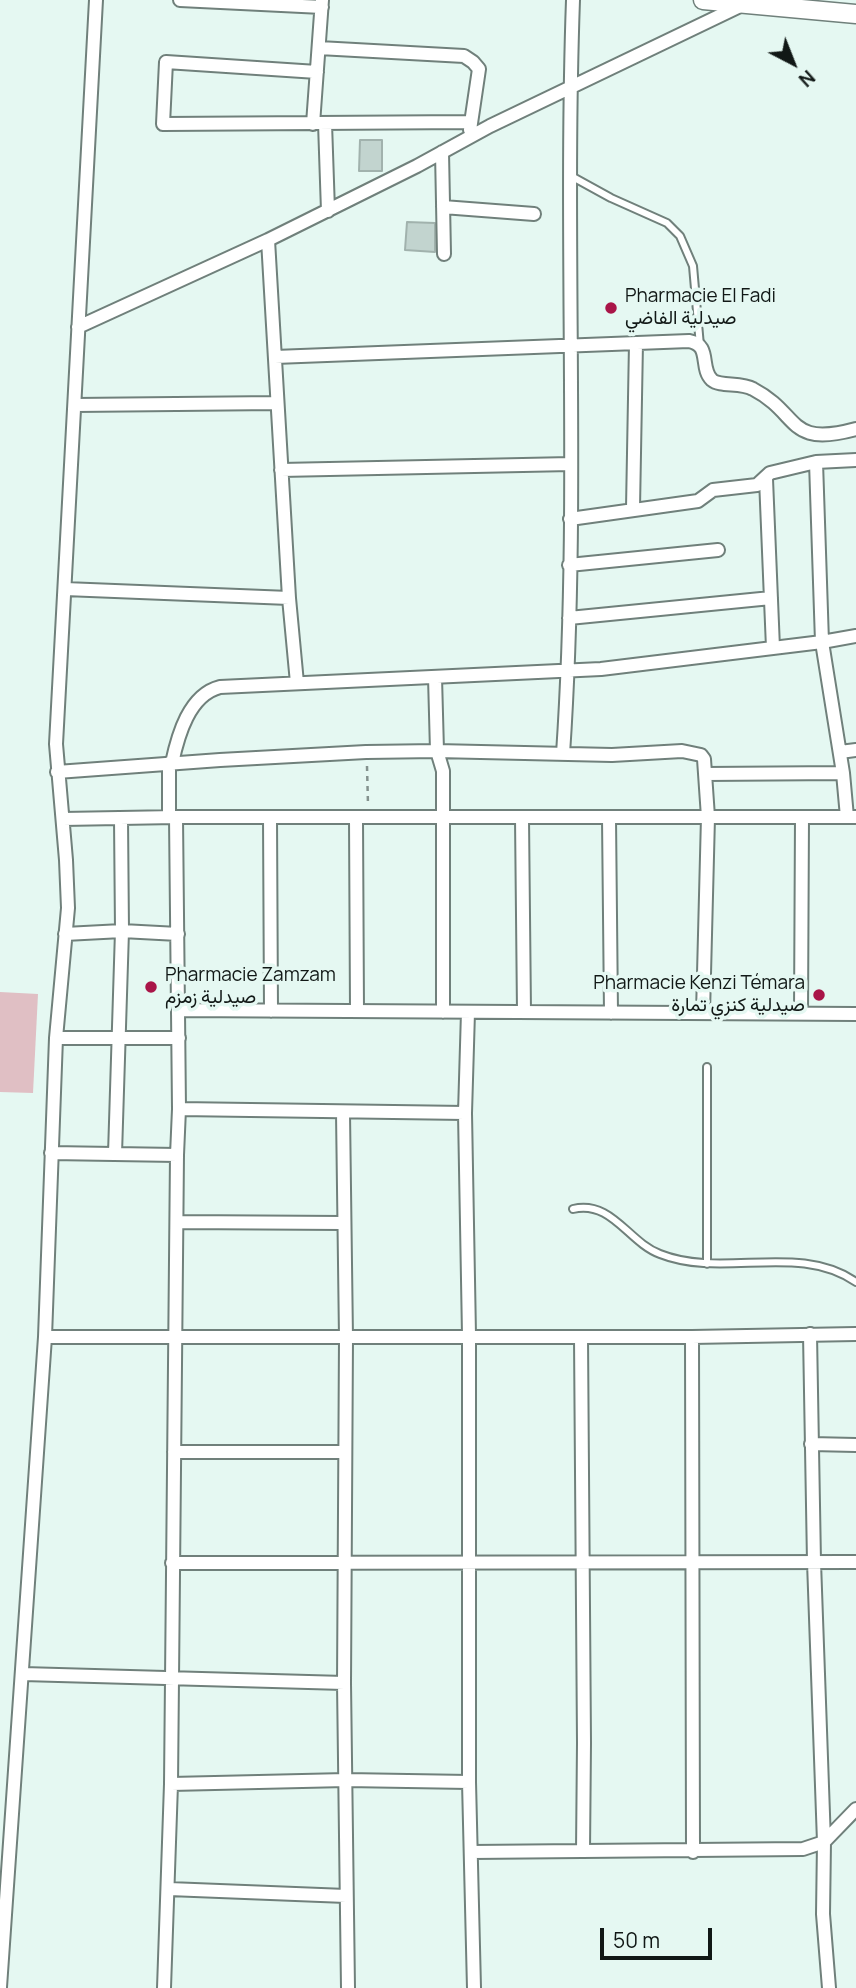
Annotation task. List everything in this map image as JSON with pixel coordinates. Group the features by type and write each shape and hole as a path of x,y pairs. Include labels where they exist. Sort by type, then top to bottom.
{"main road":[{"path":"703,0 856,14"}],"street":[{"path":"0,1987 45,1337 56,1038 68,908 63,819 57,772 57,717 96,0"},
{"path":"180,0 322,3 317,72 319,124 328,211"},
{"path":"563,754 569,618 572,345 570,90 573,0"},
{"path":"78,327 328,211 490,126 746,4"},
{"path":"319,48 464,56 479,69 469,138"},
{"path":"317,72 166,62 163,124 470,122"},
{"path":"442,152 444,254"},
{"path":"443,206 534,214"},
{"path":"268,240 289,598 297,683"},
{"path":"275,357 689,341 700,346 705,354 711,379 717,383 738,383 754,389 800,430 817,436 856,429"},
{"path":"633,508 636,343"},
{"path":"75,405 277,403"},
{"path":"570,519 633,508 698,501 713,490 757,485 770,473 816,462 856,460"},
{"path":"63,819 852,817 822,642 816,462"},
{"path":"281,470 570,464"},
{"path":"766,479 773,648"},
{"path":"569,565 718,550"},
{"path":"65,589 289,598"},
{"path":"569,618 771,598"},
{"path":"164,1988 169,1889 173,1678 172,1563 179,1109 178,934 170,763 188,715 205,693 227,687 601,669 856,636"},
{"path":"435,677 437,751 443,771 443,1012"},
{"path":"841,752 856,750"},
{"path":"57,772 366,752 701,754 708,817 703,1013"},
{"path":"705,774 844,773"},
{"path":"270,817 271,1011"},
{"path":"801,1013 802,817"},
{"path":"357,1011 362,818"},
{"path":"522,818 524,1012"},
{"path":"608,818 611,1013"},
{"path":"115,1154 121,819"},
{"path":"65,934 121,931 178,934"},
{"path":"179,1010 856,1014"},
{"path":"468,1012 466,1113 469,1782 474,1988"},
{"path":"56,1038 179,1038"},
{"path":"179,1109 466,1113"},
{"path":"343,1113 347,1562 344,1683 348,1988"},
{"path":"51,1153 177,1155"},
{"path":"177,1222 343,1223"},
{"path":"810,1334 814,1562 824,1842 823,1914 829,1988"},
{"path":"45,1337 176,1339 856,1334"},
{"path":"581,1337 583,1851"},
{"path":"692,1337 693,1852"},
{"path":"811,1444 856,1445"},
{"path":"174,1452 345,1452"},
{"path":"172,1563 856,1562"},
{"path":"23,1674 344,1683"},
{"path":"171,1784 346,1780 469,1782"},
{"path":"471,1852 803,1849 824,1842 856,1809"},
{"path":"169,1889 346,1896"}],"lane":[{"path":"570,176 667,223 680,236 693,266 700,346"},
{"path":"707,1066 707,1264"},
{"path":"573,1209 595,1208 615,1219 635,1238 659,1254 682,1260 707,1264 814,1264 837,1270 856,1282"}],"path":[{"path":"362,818 366,752"}],"shaded area":[{"path":"0,992 38,994 33,1093 0,1092"}],"building":[{"path":"360,140 382,140 382,171 359,171"},
{"path":"407,222 435,223 435,252 405,250"}],"place":[{"name":"Pharmacie El Fadi صيدلية الفاضي","path":"611,308"},
{"name":"Pharmacie Zamzam صيدلية زمزم","path":"151,987"},
{"name":"Pharmacie Kenzi Témara صيدلية كنزي تمارة","path":"819,995"}]}
